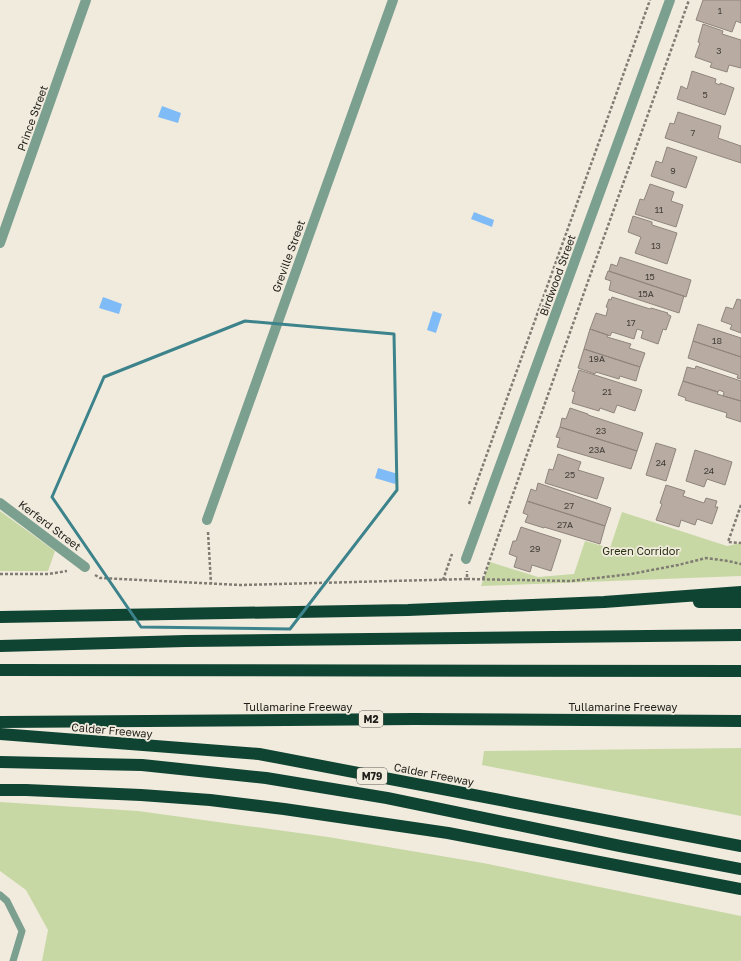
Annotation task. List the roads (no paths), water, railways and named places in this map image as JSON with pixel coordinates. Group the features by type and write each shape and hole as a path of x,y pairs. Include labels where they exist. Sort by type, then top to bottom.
{"highway":[{"path":"0,617 400,610 604,602 741,592"},
{"path":"604,602 741,602"},
{"path":"0,646 186,641 741,635"},
{"path":"0,670 741,671"},
{"name":"Tullamarine Freeway","path":"0,722 406,719 741,721"},
{"name":"Calder Freeway","path":"0,734 259,754 741,846"},
{"path":"0,762 142,765 266,778 388,798 620,846 741,869"},
{"path":"0,790 149,795 210,800 284,809 448,833 741,889"}],"street":[{"name":"Prince Street","path":"0,243 86,0"},
{"name":"Greville Street","path":"207,520 392,0"},
{"name":"Birdwood Street","path":"466,559 670,0"},
{"name":"Kerferd Street","path":"0,502 85,567"}],"lane":[{"path":"0,895 7,901 22,931 13,961"}],"water":[{"path":"162,106 181,113 178,123 158,117"},
{"path":"474,212 494,220 492,227 471,219"},
{"path":"103,297 122,304 119,314 99,308"},
{"path":"433,311 442,314 436,333 427,330"},
{"path":"378,468 398,474 395,484 375,478"}],"park label":[{"name":"Green Corridor","path":"641,550"}]}
